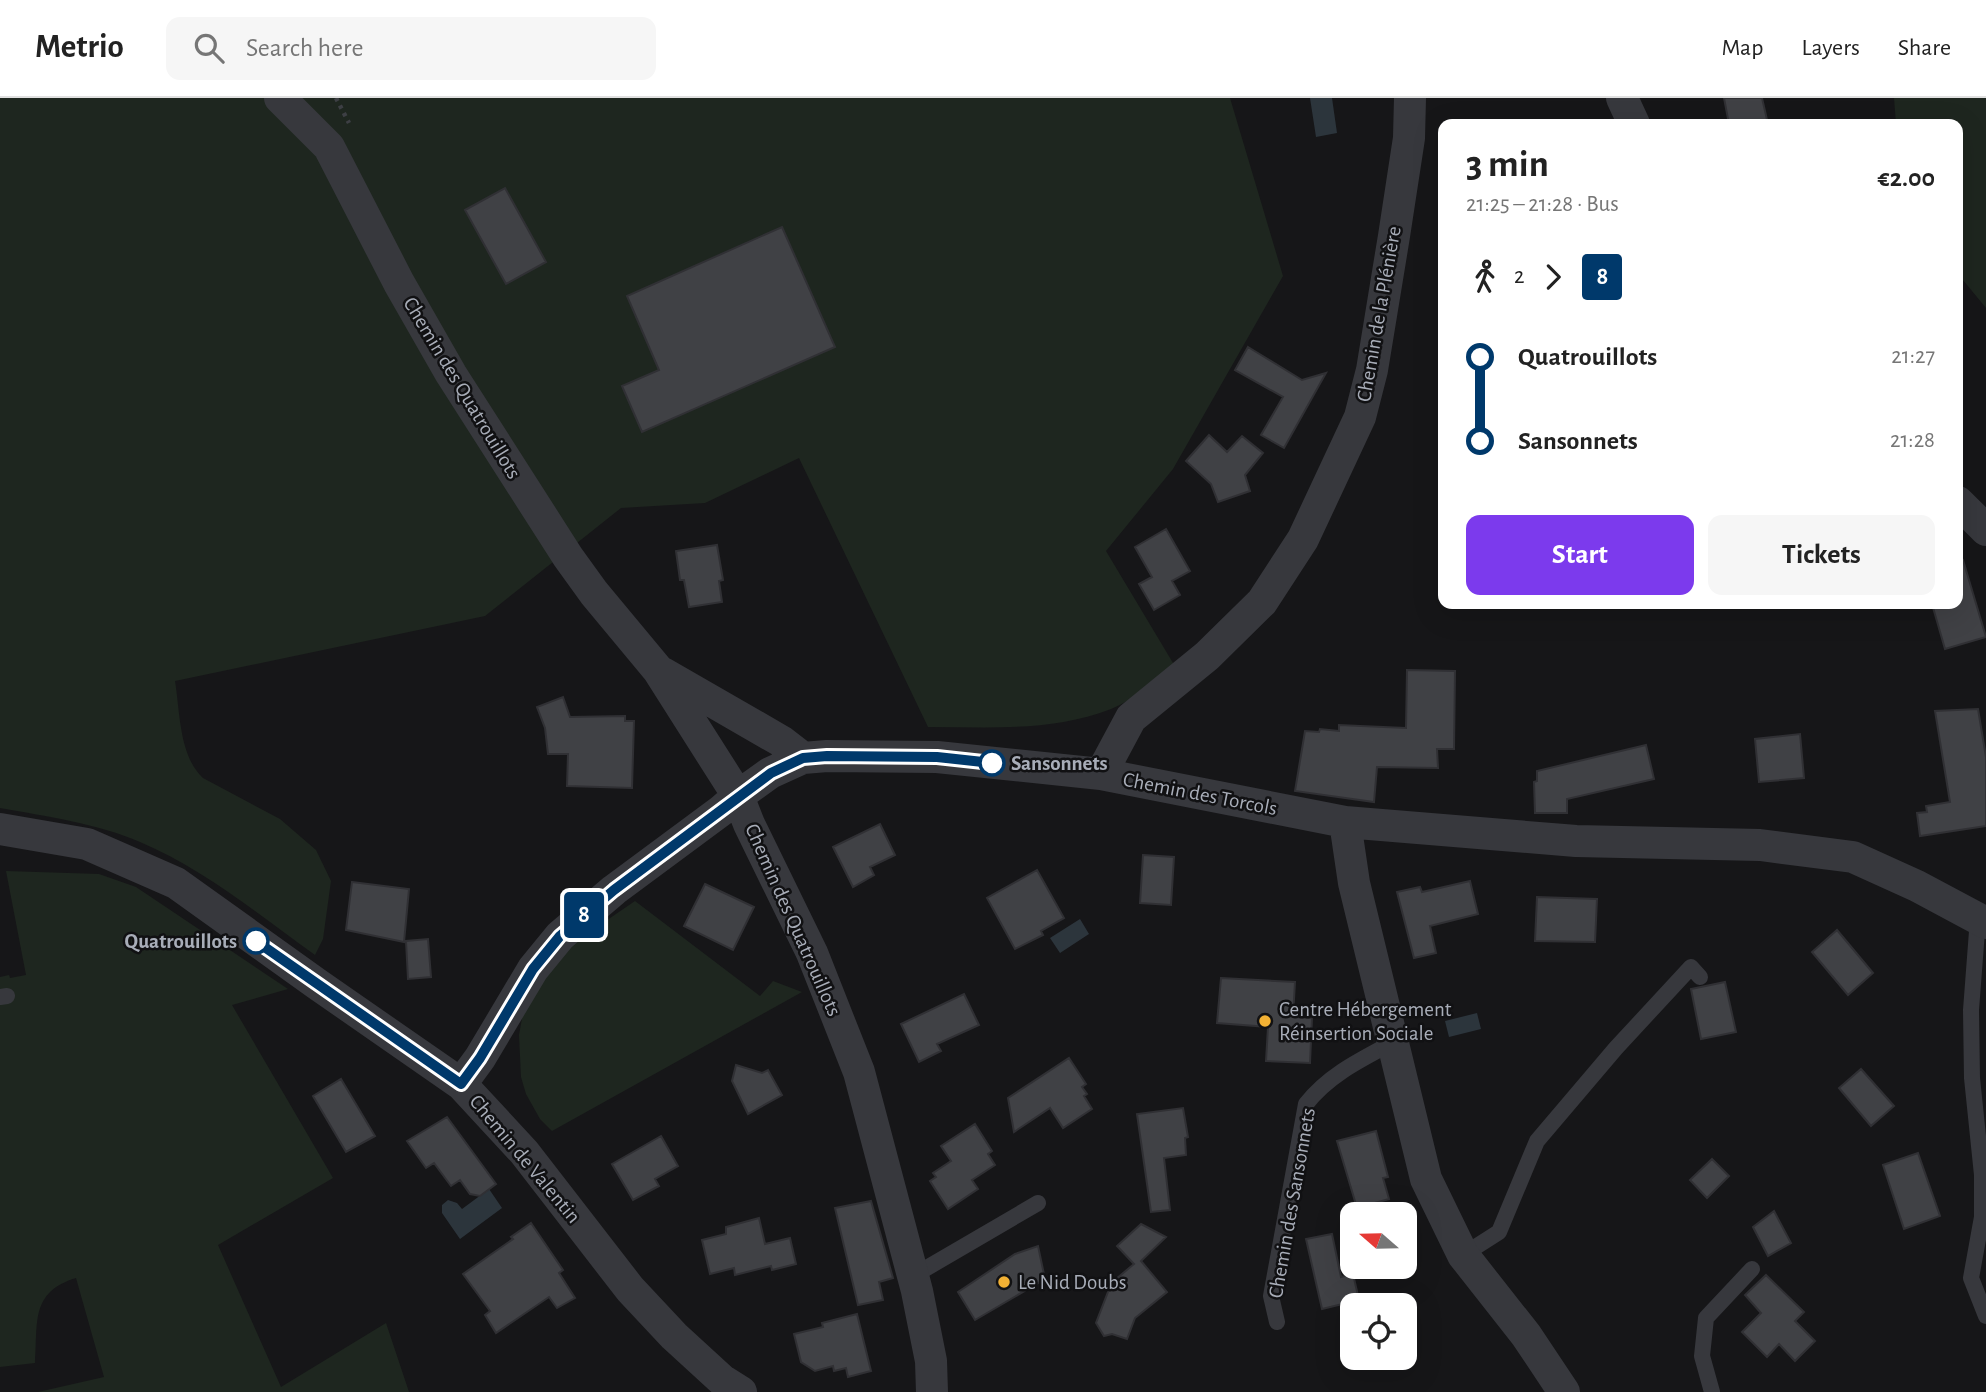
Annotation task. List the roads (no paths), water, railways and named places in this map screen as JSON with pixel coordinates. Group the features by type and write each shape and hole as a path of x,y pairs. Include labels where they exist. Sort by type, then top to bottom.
{"street":[{"name":"Chemin des Quatrouillots","path":"280,98 329,147 399,283 451,374 568,557 658,670 738,796 812,953 859,1072 913,1276 931,1361 932,1392"},
{"name":"Chemin de la Plénière","path":"1101,774 1131,718 1207,656 1262,602 1303,538 1360,417 1372,370 1394,236 1409,138 1410,98"},
{"path":"1622,98 1632,119"},
{"path":"1963,507 1986,530"},
{"name":"Chemin des Quatrouillots","path":"658,670 780,741 803,758"},
{"name":"Chemin des Torcols","path":"461,1084 480,1058 533,969 560,936 614,890 738,796 771,773 803,758 937,757 1101,774 1345,822 1576,841 1760,845 1853,857 1982,920"},
{"path":"1345,822 1354,883 1426,1179 1463,1255 1526,1335 1564,1392"},
{"name":"Chemin de Valentin","path":"0,829 87,844 176,883 461,1084 524,1152 630,1289 674,1336 729,1388"}],"lane":[{"name":"Chemin des Torcols","path":"1982,920 1971,1010 1972,1078 1982,1175 1983,1233 1971,1278 1986,1316"},
{"path":"1463,1255 1499,1232 1537,1141 1616,1048 1692,967 1700,977"},
{"name":"Chemin des Sansonnets","path":"1277,1322 1272,1296 1307,1104 1336,1074 1392,1043"},
{"path":"913,1276 1038,1203"},
{"path":"1712,1392 1702,1356 1706,1318 1752,1269"}],"place":[{"name":"Sansonnets","path":"992,763"},
{"name":"Quatrouillots","path":"256,941"},
{"name":"Centre Hébergement Réinsertion Sociale","path":"1265,1021"},
{"name":"Le Nid Doubs","path":"1004,1282"}]}
